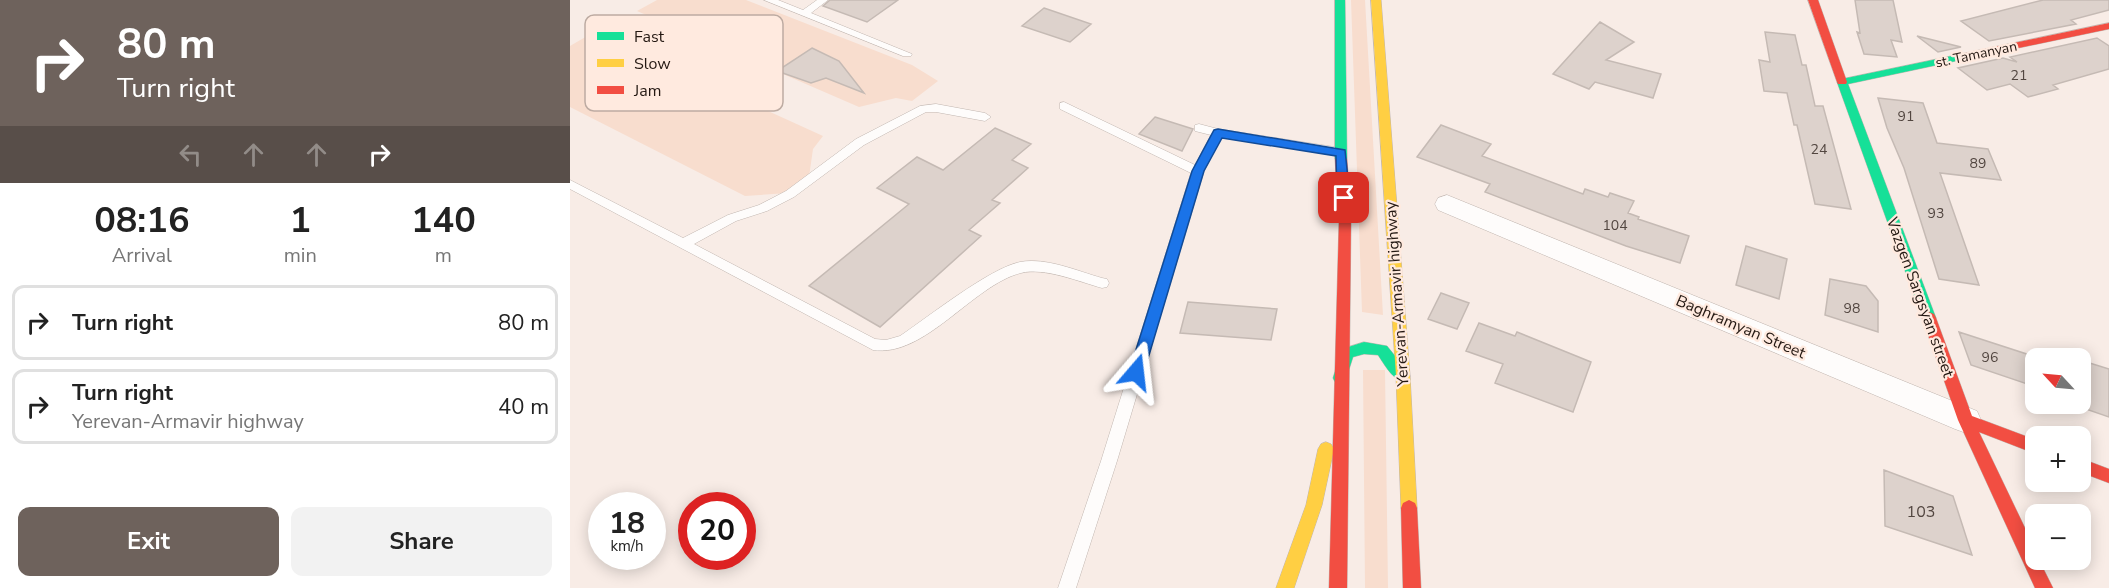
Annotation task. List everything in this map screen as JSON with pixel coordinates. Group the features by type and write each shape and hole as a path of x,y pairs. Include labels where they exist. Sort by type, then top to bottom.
{"main road":[{"path":"1338,588 1345,221 1341,152 1340,0"},
{"name":"Yerevan-Armavir highway","path":"1376,0 1403,376 1412,588"},
{"name":"Vazgen Sargsyan street","path":"1813,0 1966,420 2044,588"},
{"name":"st. Tamanyan","path":"1842,82 2109,26"},
{"path":"1285,588 1314,505 1347,353 1354,349 1382,350 1403,376"},
{"name":"Baghramyan Street","path":"1966,420 2025,443"},
{"path":"2091,469 2109,476"}],"street":[{"name":"Baghramyan Street","path":"1447,204 1966,420"}],"lane":[{"path":"769,0 907,54"},
{"path":"803,14 824,0"},
{"path":"1064,106 1198,171"},
{"path":"683,244 732,218 763,208 790,194 860,142 914,113 936,108 985,117"},
{"path":"1199,128 1341,152"},
{"path":"1067,588 1109,461 1198,171 1218,133"},
{"path":"570,184 873,344 886,346 905,340 998,277 1021,267 1048,268 1102,283"}],"shaded area":[{"path":"657,0 746,0 912,65 938,81 912,101 896,98 859,107 783,74 783,15 646,15 637,11"},
{"path":"1351,0 1365,0 1383,315 1362,312"},
{"path":"585,37 585,111 768,111 823,136 813,149 809,177 788,193 745,196 570,107 570,46"},
{"path":"1363,370 1385,370 1388,588 1365,588"}],"building":[{"path":"830,0 898,0 867,22 823,6"},
{"path":"1855,0 1893,0 1902,42 1891,40 1897,57 1864,54 1857,32 1860,33"},
{"path":"2043,0 2109,0 2109,10 2071,20 2076,24 1989,41 1961,21"},
{"path":"1044,8 1091,24 1070,42 1022,26"},
{"path":"1600,22 1634,42 1606,60 1661,74 1653,98 1595,82 1589,89 1553,74"},
{"path":"1765,32 1795,35 1802,65 1806,65 1815,106 1823,106 1851,209 1815,204 1797,125 1794,125 1787,93 1764,91 1759,60 1770,62"},
{"path":"1917,36 1961,47 1938,52"},
{"path":"2097,38 2109,46 2109,69 2053,85 2058,89 2028,97 2010,84 1987,90 1958,68 2003,58 2017,62 2010,57"},
{"path":"812,48 839,61 864,93 826,78 811,83 783,73 783,67"},
{"path":"1878,98 1923,103 1937,143 1988,149 2001,180 1940,173 1979,285 1939,279 1904,168 1887,128"},
{"path":"1155,117 1193,129 1182,151 1139,134"},
{"path":"1441,125 1491,144 1482,156 1583,194 1585,189 1608,197 1610,193 1634,201 1628,213 1639,217 1638,219 1689,236 1680,263 1626,246 1485,192 1490,184 1417,157"},
{"path":"995,128 1031,144 1012,160 1028,168 992,200 1000,203 969,230 981,236 880,327 809,286 909,204 877,188 917,157 943,170"},
{"path":"1746,246 1787,259 1779,299 1736,285"},
{"path":"1830,279 1866,286 1878,301 1878,332 1825,315"},
{"path":"1441,293 1469,303 1457,329 1428,319"},
{"path":"1188,302 1277,309 1271,340 1180,333"},
{"path":"1479,323 1515,336 1517,332 1591,362 1573,412 1495,383 1503,364 1466,351"},
{"path":"1959,332 2025,353 2025,383 1971,365"},
{"path":"2091,363 2109,369 2109,417 2091,411"},
{"path":"1884,470 1953,496 1972,555 1885,526"}],"traffic: fast":[{"path":"1340,0 1341,159"},
{"path":"1929,318 1842,82 1966,56"},
{"path":"1340,378 1347,353 1364,348 1382,350 1403,376"}],"traffic: slow":[{"path":"1376,0 1403,376 1409,508"},
{"path":"1285,588 1314,505 1326,449"}],"traffic: jam":[{"path":"1813,0 1842,82"},
{"path":"1966,56 2109,26"},
{"path":"1338,588 1345,221 1341,159"},
{"path":"1929,318 1966,420 2044,588"},
{"path":"1966,420 2025,443"},
{"path":"2091,469 2109,476"},
{"path":"1409,508 1412,588"}],"route":[{"path":"1136,372 1198,171 1218,133 1341,152 1344,198"}]}
